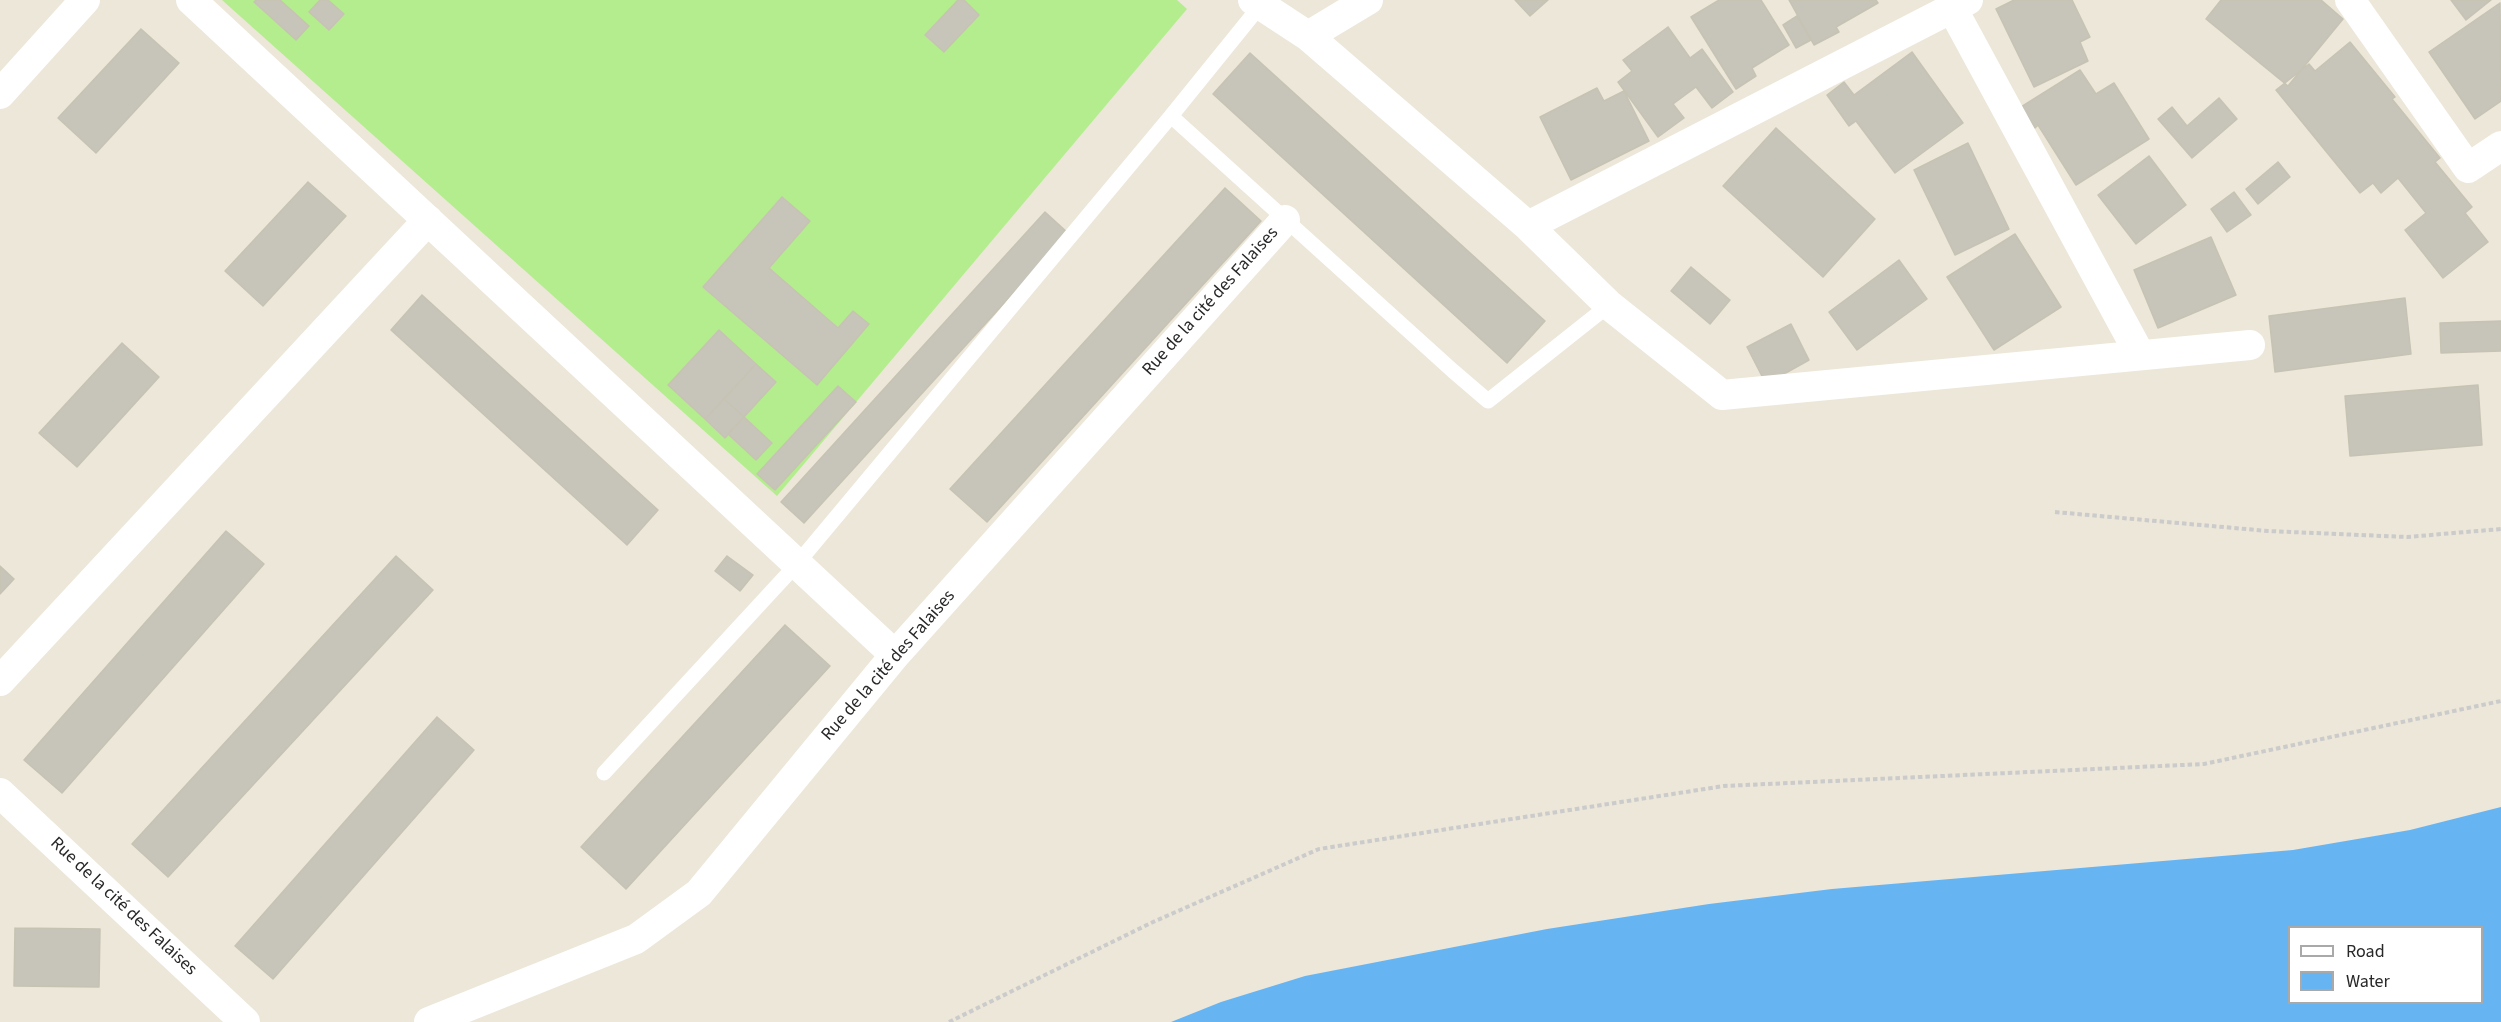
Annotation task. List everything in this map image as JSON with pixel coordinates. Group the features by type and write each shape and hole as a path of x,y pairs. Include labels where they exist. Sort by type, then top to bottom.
{"street":[{"path":"0,94 85,0"},
{"path":"191,0 796,565 896,655"},
{"path":"1308,36 1368,0"},
{"path":"2350,0 2468,168 2501,146"},
{"path":"1256,3 1308,36 1528,226 1609,305 1722,395 2139,353 2250,345"},
{"path":"1528,226 1960,4 2139,353"},
{"path":"0,681 428,220"},
{"name":"Rue de la cité des Falaises","path":"429,1022 636,939 699,893 896,655 1285,220"},
{"name":"Rue de la cité des Falaises","path":"0,793 245,1022"}],"lane":[{"path":"604,774 796,565 1171,116 1256,3"},
{"path":"1171,116 1488,401 1609,305"}],"path":[{"path":"2055,512 2268,531 2407,537 2501,529"},
{"path":"949,1022 1154,922 1319,849 1724,786 2204,764 2501,701"}],"green space":[{"path":"222,0 1177,0 1187,9 777,496"}],"water":[{"path":"2501,807 2501,1022 1171,1022 1221,1002 1305,976 1547,929 1709,904 1832,889 2293,850 2410,830"}],"building":[{"path":"256,0 280,0 309,26 296,40 254,2"},
{"path":"320,0 328,0 344,14 329,30 309,12"},
{"path":"958,0 964,0 979,15 944,52 925,35"},
{"path":"1515,0 1548,0 1530,16"},
{"path":"1719,0 1761,0 1789,45 1752,68 1756,76 1736,89 1691,17"},
{"path":"1789,0 1876,0 1878,3 1836,27 1839,32 1814,45"},
{"path":"2014,0 2072,0 2090,37 2080,42 2088,61 2034,87 1996,9"},
{"path":"2221,0 2321,0 2343,19 2288,86 2206,19"},
{"path":"2451,0 2491,0 2466,20"},
{"path":"2500,3 2501,101 2475,119 2429,52"},
{"path":"1797,16 1811,40 1796,48 1783,25"},
{"path":"1668,27 1690,58 1702,49 1733,92 1712,108 1696,87 1673,104 1684,118 1658,137 1618,82 1632,71 1623,60"},
{"path":"141,29 179,63 96,153 58,118"},
{"path":"2350,42 2395,97 2392,99 2440,158 2435,162 2472,207 2465,213 2488,242 2443,278 2405,230 2426,213 2398,178 2381,193 2373,183 2360,193 2276,90 2309,64 2315,71"},
{"path":"1912,52 1963,123 1895,173 1856,121 1849,126 1827,95 1844,82 1854,95"},
{"path":"1250,53 1545,321 1507,363 1213,94"},
{"path":"2080,70 2096,94 2114,83 2149,139 2076,185 2038,125 2035,128 2021,107"},
{"path":"1597,88 1604,101 1624,91 1649,141 1571,180 1540,117"},
{"path":"2219,98 2237,119 2192,158 2158,119 2172,107 2187,126"},
{"path":"1776,128 1875,219 1823,277 1723,186"},
{"path":"1968,143 2009,229 1955,255 1914,170"},
{"path":"2149,156 2186,205 2136,244 2098,195"},
{"path":"2278,162 2290,177 2258,204 2246,189"},
{"path":"308,182 346,216 263,306 225,271"},
{"path":"1225,188 1261,221 987,522 950,489"},
{"path":"2234,192 2251,215 2227,232 2211,209"},
{"path":"782,197 810,221 769,268 838,328 853,311 869,324 817,385 703,287"},
{"path":"1045,212 1068,233 804,523 781,502"},
{"path":"2015,234 2061,307 1994,350 1947,277"},
{"path":"2211,237 2236,295 2158,328 2134,270"},
{"path":"1899,260 1927,299 1857,350 1829,312"},
{"path":"1691,267 1730,300 1710,324 1671,291"},
{"path":"422,295 658,510 627,545 391,330"},
{"path":"2405,298 2411,354 2275,372 2269,316"},
{"path":"2501,321 2501,351 2441,353 2440,323"},
{"path":"1791,324 1809,360 1766,384 1747,347"},
{"path":"719,330 756,364 705,419 668,385"},
{"path":"122,343 159,377 77,467 39,433"},
{"path":"756,364 776,382 744,417 724,399"},
{"path":"2478,385 2482,445 2350,456 2345,396"},
{"path":"838,386 856,402 775,490 757,474"},
{"path":"724,399 744,417 725,438 705,419"},
{"path":"744,417 772,443 756,460 728,434"},
{"path":"226,531 264,564 62,793 24,760"},
{"path":"396,556 433,590 168,877 132,844"},
{"path":"727,556 753,575 740,591 715,571"},
{"path":"0,566 14,579 0,594"},
{"path":"785,625 830,666 626,889 581,847"},
{"path":"437,717 474,750 273,979 235,946"},
{"path":"15,928 100,929 99,987 14,986"}]}
